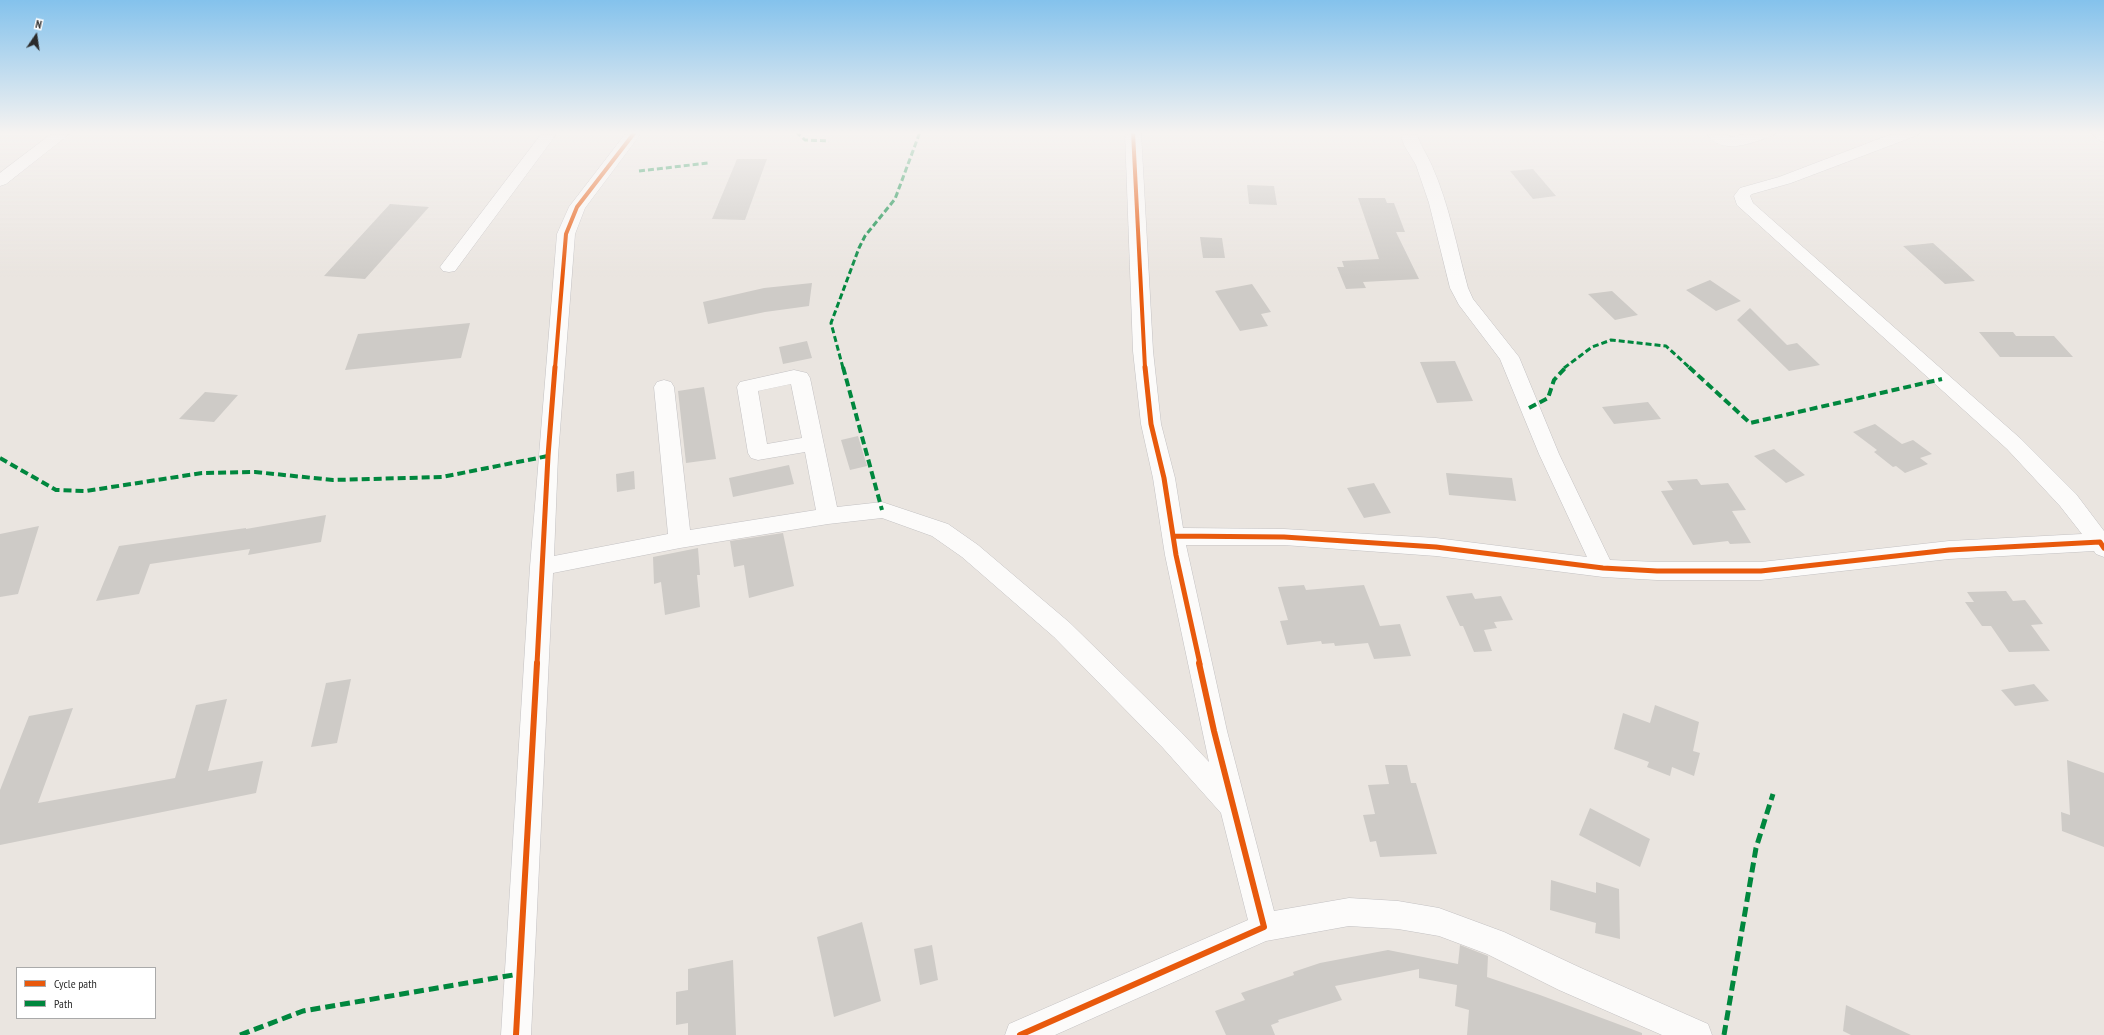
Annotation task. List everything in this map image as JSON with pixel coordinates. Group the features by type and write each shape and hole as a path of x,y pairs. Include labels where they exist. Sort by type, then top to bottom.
{"street":[{"path":"449,267 513,180"},
{"path":"516,1035 541,567 548,456 566,234 577,207 598,180"},
{"path":"1135,180 1143,351 1151,424 1164,478 1173,536 1232,806 1264,927"},
{"path":"1429,180 1437,203 1459,288 1465,301 1509,358 1549,454 1603,568"},
{"path":"1782,180 1746,191 1742,196 1745,205 2014,444 2068,500 2102,545"},
{"path":"664,387 680,540"},
{"path":"812,443 828,516"},
{"path":"541,567 680,540 828,516 882,510 940,530 970,551 1062,630 1172,740 1232,806"},
{"path":"1173,536 1284,537 1428,546 1603,568 1657,571 1761,571 1950,550 2102,545"},
{"path":"1020,1035 1264,927 1349,912 1398,915 1439,922 1494,942 1570,979 1697,1035"}],"building":[{"path":"728,180 759,180 745,220 712,219"},
{"path":"1518,180 1543,180 1556,196 1533,199"},
{"path":"1247,185 1274,186 1277,205 1249,204"},
{"path":"1358,198 1385,198 1387,203 1394,203 1405,232 1396,232 1419,279 1363,282 1366,288 1346,289 1337,267 1344,267 1342,261 1379,259"},
{"path":"390,204 429,207 365,279 324,276"},
{"path":"1200,237 1222,238 1225,258 1203,258"},
{"path":"1933,243 1975,281 1945,284 1903,246"},
{"path":"1710,280 1741,301 1716,311 1686,290"},
{"path":"812,283 809,306 765,312 708,324 703,302 764,288"},
{"path":"1252,284 1271,312 1261,314 1268,326 1240,331 1215,291"},
{"path":"1612,291 1638,315 1615,320 1588,294"},
{"path":"1750,308 1787,345 1797,343 1820,365 1789,371 1737,320"},
{"path":"470,323 461,358 345,370 358,334"},
{"path":"1979,332 2013,332 2016,336 2054,336 2073,357 2000,357"},
{"path":"807,341 812,358 783,364 779,347"},
{"path":"1455,361 1473,401 1437,403 1420,362"},
{"path":"704,387 716,459 686,463 678,391"},
{"path":"205,392 238,395 214,422 179,419"},
{"path":"1648,402 1661,419 1614,424 1602,407"},
{"path":"1875,424 1902,444 1913,440 1932,454 1920,458 1928,464 1905,473 1896,466 1893,467 1874,452 1877,450 1853,432"},
{"path":"858,436 867,466 850,470 841,440"},
{"path":"1774,449 1805,475 1786,483 1754,456"},
{"path":"789,465 794,484 733,497 729,478"},
{"path":"634,471 635,489 617,492 616,474"},
{"path":"1446,473 1512,478 1516,501 1449,495"},
{"path":"1697,479 1701,485 1728,483 1746,510 1732,511 1751,543 1730,544 1728,541 1693,545 1661,491 1673,490 1667,481"},
{"path":"1374,483 1391,513 1364,518 1347,488"},
{"path":"326,515 321,542 248,555 250,549 150,564 139,594 96,601 119,546 246,529"},
{"path":"39,526 18,594 0,597 0,534"},
{"path":"783,533 794,586 749,598 744,565 734,567 730,541"},
{"path":"698,548 700,575 697,575 700,607 665,615 661,582 654,584 653,557"},
{"path":"1304,585 1306,590 1364,585 1380,626 1400,624 1411,656 1374,659 1368,643 1335,646 1334,643 1322,644 1321,641 1287,645 1280,621 1288,620 1278,587"},
{"path":"2006,591 2013,601 2025,600 2043,624 2031,625 2050,651 2009,652 1991,626 1982,626 1965,602 1974,602 1967,592"},
{"path":"1472,593 1475,599 1501,596 1513,620 1494,622 1497,628 1484,630 1492,651 1474,652 1463,626 1460,626 1446,596"},
{"path":"351,679 337,743 311,747 326,683"},
{"path":"2034,684 2049,701 2015,706 2001,690"},
{"path":"227,699 208,771 263,761 256,793 0,845 0,790 29,716 73,708 38,803 175,778 196,705"},
{"path":"1655,705 1699,722 1693,751 1700,753 1694,776 1672,767 1670,776 1647,767 1649,762 1614,749 1623,713 1650,723"},
{"path":"2067,760 2104,773 2104,847 2062,831 2061,812 2070,815"},
{"path":"1385,765 1407,765 1411,783 1416,783 1437,854 1380,857 1376,841 1370,842 1363,815 1375,814 1368,785 1389,784"},
{"path":"1590,808 1650,839 1640,867 1579,835"},
{"path":"1551,880 1596,893 1596,882 1619,889 1620,939 1595,933 1596,923 1550,910"},
{"path":"862,922 881,1001 834,1017 817,937"},
{"path":"932,945 938,980 920,985 914,949"},
{"path":"1460,945 1488,956 1487,977 1642,1033 1642,1035 1467,1035 1469,1010 1455,1006 1457,985 1419,978 1419,969 1335,986 1342,1000 1278,1020 1279,1022 1271,1025 1275,1035 1226,1035 1215,1011 1245,1000 1241,993 1294,975 1293,972 1320,963 1388,950 1458,964"},
{"path":"733,960 736,1035 688,1035 688,1023 676,1025 676,992 688,990 688,969"},
{"path":"1846,1005 1911,1035 1851,1035 1843,1031"}],"marked path":[{"path":"882,510 831,323 859,248 865,236 895,199 902,180"},
{"path":"1529,408 1548,398 1554,380 1584,351 1599,343 1611,340 1666,346 1750,423 1942,379"},
{"path":"0,458 56,490 86,491 202,473 255,472 333,480 442,477 548,456"},
{"path":"1724,1035 1756,848 1773,794"},
{"path":"240,1035 303,1011 519,974"}],"cycle path":[{"path":"516,1035 548,456 566,234 577,207 598,180"},
{"path":"1020,1035 1264,927 1214,731 1176,555 1164,478 1151,424 1143,351 1135,180"},
{"path":"1173,536 1284,537 1436,547 1603,568 1657,571 1761,571 1949,550 2100,542 2104,548"}]}
